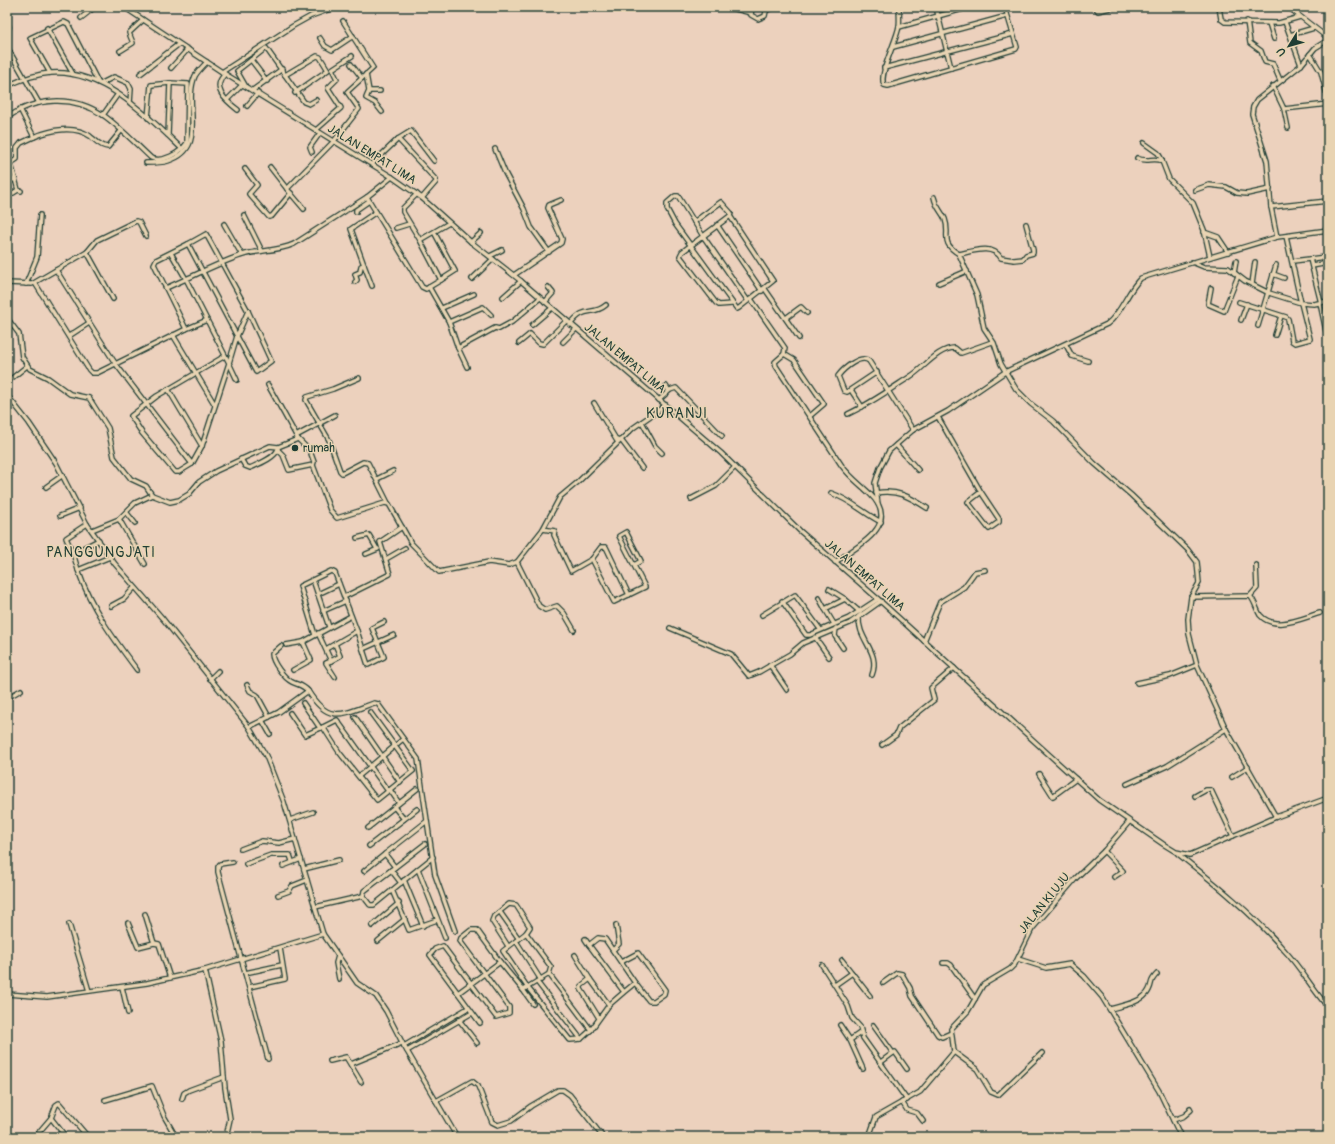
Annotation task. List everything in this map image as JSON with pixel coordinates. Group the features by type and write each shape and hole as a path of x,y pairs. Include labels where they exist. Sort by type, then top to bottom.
{"street":[{"name":"JALAN EMPAT LIMA","path":"124,7 188,50 372,164 422,198 471,242 514,275 735,466 800,531 880,600 1099,800 1129,822 1176,852 1228,894 1260,924 1293,960 1328,1007"},
{"path":"238,110 222,94 218,83 224,73 293,26 311,16 336,7"},
{"path":"728,7 751,13"},
{"path":"752,7 751,13 754,18 760,19 773,7"},
{"path":"764,7 766,12"},
{"path":"899,7 899,26 893,47 884,68 882,82 888,86 1012,51 1017,47 1005,7"},
{"path":"936,7 951,68"},
{"path":"899,26 970,7"},
{"path":"1095,7 1098,11 1114,7"},
{"path":"1219,7 1223,21 1269,23 1285,22 1300,17"},
{"path":"1277,237 1271,207 1266,160 1252,114 1254,103 1300,65 1315,48 1328,39 1288,7"},
{"path":"81,18 93,8"},
{"path":"893,47 1008,16"},
{"path":"120,51 133,43 129,33 143,20"},
{"path":"288,189 334,141 359,109 347,92 372,69 373,65 343,21"},
{"path":"1247,21 1250,43 1260,51 1265,62 1273,64 1280,80"},
{"path":"50,73 30,38 47,28 62,22 68,24 100,82"},
{"path":"1285,22 1300,65"},
{"path":"1269,23 1274,39"},
{"path":"7,24 9,28 7,30"},
{"path":"47,28 72,74"},
{"path":"1290,36 1314,28"},
{"path":"884,68 1013,34"},
{"path":"320,38 325,46 332,50 353,36"},
{"path":"140,74 179,44"},
{"path":"7,47 39,102"},
{"path":"228,100 244,85 237,71 268,49 282,69 295,93 306,104 316,100"},
{"path":"171,68 188,50"},
{"path":"1310,54 1321,72 1328,99"},
{"path":"285,76 317,56 320,57 328,70 295,93"},
{"path":"316,130 341,108 328,88 336,79 332,69 352,56"},
{"path":"251,60 267,81"},
{"path":"146,163 168,161 189,147 192,138 192,87 196,76 207,62"},
{"path":"351,64 362,78"},
{"path":"253,90 282,69"},
{"path":"7,86 26,78 50,73 72,74 100,82 130,103 168,135 182,149"},
{"path":"366,74 369,91 366,98 377,104 378,108 382,112"},
{"path":"100,82 114,77 128,83 131,89 130,103"},
{"path":"7,118 20,109 39,102 62,100 71,102 103,115 153,159 166,158 182,149 188,140 189,85 184,83 170,83 151,86 148,118"},
{"path":"168,135 170,83"},
{"path":"1273,86 1284,110 1288,128"},
{"path":"369,91 380,91"},
{"path":"103,115 118,94"},
{"path":"247,106 258,94"},
{"path":"1284,110 1328,104"},
{"path":"20,109 34,137"},
{"path":"7,197 19,191 9,164 17,159 16,148 21,143 55,130 78,131 84,132 103,146 108,147 121,131"},
{"path":"372,164 398,139 411,130 434,161"},
{"path":"312,152 310,147 320,133"},
{"path":"398,139 436,180 436,182 422,198"},
{"path":"1144,143 1158,153 1169,179 1192,203 1204,232 1210,257"},
{"path":"495,149 505,173 522,204 531,227 549,252"},
{"path":"1137,158 1144,161 1156,159 1162,161"},
{"path":"270,167 304,209"},
{"path":"245,169 257,185 249,194 269,217 272,216 291,193"},
{"path":"356,212 392,177"},
{"path":"7,184 15,178"},
{"path":"1195,190 1209,185 1226,187 1237,193 1247,194 1270,189"},
{"path":"417,194 403,208 409,224 420,240 441,280"},
{"path":"694,222 721,202 731,213 730,216 773,279 764,290 750,300 737,309 675,224 667,209 666,203 675,196 678,196 694,222 703,236 750,300 784,346 786,350 784,354 775,362 776,366 810,416 832,453 847,473 871,495 878,504"},
{"path":"934,197 937,209 945,219 946,241 954,251 959,254 977,295 984,328 996,346 1005,372 1022,396 1053,421 1094,463 1131,495 1195,559 1198,565 1199,583 1191,597 1188,627 1197,664 1226,729 1276,817"},
{"path":"368,199 422,287 426,289 455,271 434,232"},
{"path":"166,288 186,278 242,255 287,248 368,199"},
{"path":"514,275 561,243 562,238 548,208 549,206 562,200"},
{"path":"1271,207 1328,200"},
{"path":"372,286 351,230 376,212"},
{"path":"26,284 37,257 40,215"},
{"path":"244,215 262,251"},
{"path":"730,216 681,253 682,258 716,303 719,305 732,304"},
{"path":"7,283 35,283 87,252 97,240 136,221 139,222 146,236"},
{"path":"420,240 449,222"},
{"path":"224,224 242,255"},
{"path":"396,228 409,224"},
{"path":"959,254 986,249 995,251 1001,258 1014,260 1023,259 1026,255 1033,253 1026,224"},
{"path":"717,225 786,318 799,338"},
{"path":"835,562 868,539 880,522 882,514 878,504 876,483 880,468 889,451 913,430 938,417 1005,372 1066,345 1110,322 1136,283 1141,278 1277,237 1328,230"},
{"path":"1204,232 1218,237 1228,252"},
{"path":"471,242 481,233"},
{"path":"186,328 154,264 156,260 206,234 248,311 271,363 254,371 204,271 188,244"},
{"path":"1239,302 1288,319 1293,343 1309,340 1293,261 1286,236"},
{"path":"472,279 491,257 502,250"},
{"path":"87,252 114,299"},
{"path":"171,253 186,278 237,380"},
{"path":"1293,261 1326,257 1328,263 1312,266"},
{"path":"1310,259 1326,331"},
{"path":"1234,273 1236,261"},
{"path":"1192,262 1204,267 1228,268 1238,276 1269,293 1301,303 1321,303 1328,301"},
{"path":"1252,284 1255,262"},
{"path":"355,282 357,280 355,274 360,272 361,266 364,265"},
{"path":"1258,326 1269,293 1276,265"},
{"path":"56,270 115,364 192,464"},
{"path":"939,283 967,272"},
{"path":"1273,274 1284,278"},
{"path":"1212,288 1208,304 1224,311 1238,276"},
{"path":"503,297 521,281"},
{"path":"35,283 92,373 97,373 186,328 207,320"},
{"path":"429,287 449,322 458,348 467,366"},
{"path":"545,302 553,293 548,287"},
{"path":"442,308 474,294"},
{"path":"458,348 495,328 499,329 511,324 540,298"},
{"path":"1241,320 1247,304"},
{"path":"570,324 580,313 599,310 606,305"},
{"path":"449,322 483,307 491,315"},
{"path":"786,318 801,307 807,313"},
{"path":"532,325 552,308"},
{"path":"225,356 168,389 131,416 146,439 175,472 180,472 192,464 202,446 237,336 248,311"},
{"path":"1274,335 1281,316"},
{"path":"7,318 19,334 22,357 27,366 70,394 89,398 107,424 114,457 131,480 146,486 152,495 170,502 178,500 189,494 199,482 216,471 272,445 283,455 289,470 313,465"},
{"path":"519,343 530,334 538,343 543,344 566,321"},
{"path":"69,336 88,323"},
{"path":"563,342 576,329"},
{"path":"173,335 215,405"},
{"path":"848,414 912,376 935,357 948,349 954,348 961,354 992,342"},
{"path":"1066,345 1072,356 1088,361"},
{"path":"784,354 794,360 824,404 810,416"},
{"path":"877,372 851,390 844,391 838,376 852,364 864,358 869,361 877,372 889,390 913,430"},
{"path":"7,382 27,366"},
{"path":"359,378 333,389 307,397 307,403 329,440 340,471 342,473 363,462 367,462 388,503 414,548 439,572 490,562 509,565 517,562 543,529 560,497 578,482 621,440 642,422 666,405"},
{"path":"268,385 297,437 310,451 314,462 313,465 330,510 337,518 388,503"},
{"path":"666,386 670,390"},
{"path":"659,400 670,390 676,388 685,395 722,436"},
{"path":"168,389 202,446"},
{"path":"851,390 862,407"},
{"path":"7,395 29,423 63,475 87,524 110,557 134,588 163,619 249,727 269,762 290,820 323,934 357,983 376,996 386,1010 403,1044 457,1137"},
{"path":"594,403 617,441 621,440 642,468"},
{"path":"241,459 245,466 250,468 264,461 278,449 318,422 335,415"},
{"path":"938,417 981,492 1000,521 989,529 968,502 981,492"},
{"path":"642,422 655,446 662,453"},
{"path":"896,445 918,470"},
{"path":"691,499 716,486 735,466"},
{"path":"377,480 393,471"},
{"path":"46,487 63,475"},
{"path":"876,493 888,491 903,494 927,508"},
{"path":"831,493 846,498 867,515 880,522"},
{"path":"92,530 119,519 136,503 152,495"},
{"path":"60,516 80,508"},
{"path":"127,513 135,523"},
{"path":"119,519 145,564"},
{"path":"87,524 66,538 73,553 84,586 98,614 108,631 137,670"},
{"path":"379,548 381,540 402,528"},
{"path":"543,529 555,531 554,535 571,571 592,559 601,547 606,547 629,595"},
{"path":"592,559 614,602 645,587 619,536 626,532 641,561 634,565"},
{"path":"323,611 390,574 386,559 369,535 357,538"},
{"path":"73,553 98,540"},
{"path":"366,554 379,548"},
{"path":"386,559 405,548"},
{"path":"78,570 110,557"},
{"path":"517,562 539,606 545,610 557,606 564,613 574,630"},
{"path":"1191,597 1250,596 1257,588 1256,565"},
{"path":"924,641 940,602 964,587 975,572 985,570"},
{"path":"332,661 317,634 300,588 301,585 331,571 335,573 368,665 384,657 372,628 384,622"},
{"path":"313,580 329,628"},
{"path":"318,594 339,584"},
{"path":"111,606 128,596 134,588"},
{"path":"829,589 845,599 860,612"},
{"path":"762,615 793,595 797,596 820,629"},
{"path":"1250,596 1260,614 1264,618 1275,623 1295,620 1320,613"},
{"path":"819,598 835,626 835,636 843,648"},
{"path":"825,609 845,599"},
{"path":"670,628 731,654 749,676 770,666 815,637 880,600"},
{"path":"782,601 806,635 810,635 820,629 835,626 859,616 880,600"},
{"path":"286,645 303,642 351,616"},
{"path":"859,616 861,631 876,663 872,676"},
{"path":"326,648 357,631"},
{"path":"363,649 394,636"},
{"path":"815,637 829,657"},
{"path":"293,670 311,660 303,642"},
{"path":"335,644 340,656 326,663 335,678"},
{"path":"281,646 272,654 274,661 289,681 304,687 320,707 333,714 347,712 374,703 378,704 418,759 435,875 455,931"},
{"path":"1137,683 1170,676 1197,664"},
{"path":"770,666 787,690"},
{"path":"882,745 896,735 899,728 934,700 931,688 954,668"},
{"path":"210,679 218,671"},
{"path":"247,686 250,691 257,695 269,717"},
{"path":"7,698 21,690"},
{"path":"249,727 279,712 308,691"},
{"path":"303,703 376,800 413,771 370,712"},
{"path":"290,713 305,735 337,720 399,803"},
{"path":"355,717 400,782"},
{"path":"262,720 270,734"},
{"path":"1127,784 1167,766 1226,729"},
{"path":"358,776 403,739"},
{"path":"1232,777 1248,767"},
{"path":"1039,774 1052,796 1076,779"},
{"path":"368,828 417,789"},
{"path":"1195,796 1206,790 1211,790 1233,836"},
{"path":"1176,852 1190,855 1276,817 1328,798"},
{"path":"394,807 404,819"},
{"path":"369,846 417,809"},
{"path":"290,820 312,812"},
{"path":"364,871 427,821"},
{"name":"JALAN KI UJU","path":"951,1033 953,1026 964,1016 976,999 983,985 1010,969 1018,959 1023,945 1032,929 1076,878 1104,851 1129,822"},
{"path":"241,849 262,841 279,843 295,839"},
{"path":"363,896 364,891 424,844"},
{"path":"1104,851 1123,871 1114,877"},
{"path":"385,854 395,867"},
{"path":"246,864 271,855 290,855 292,861"},
{"path":"363,896 371,906 433,857"},
{"path":"283,866 301,858"},
{"path":"304,869 339,860"},
{"path":"233,862 220,864 217,869 268,1059"},
{"path":"418,869 445,938"},
{"path":"391,870 403,881 423,926"},
{"path":"278,895 289,891 292,886 307,880"},
{"path":"392,890 410,931 438,920"},
{"path":"315,907 363,896"},
{"path":"372,926 399,903"},
{"path":"508,946 492,920 494,916 509,904 516,905 530,927 526,933 508,946 503,952 528,988 570,1040 581,1039 591,1030 609,1005 635,983"},
{"path":"500,912 539,981 581,1039"},
{"path":"145,914 154,943"},
{"path":"378,941 405,919"},
{"path":"128,923 138,947 154,943 159,944 170,978"},
{"path":"69,924 89,991"},
{"path":"613,950 619,944 616,925"},
{"path":"480,1023 430,956 435,949 443,946 495,1016 500,1017 509,1013 509,1007 460,941 471,930 477,930 533,1004"},
{"path":"523,990 549,974 551,967 526,933"},
{"path":"7,994 47,997 122,987 170,978 205,970 323,934"},
{"path":"589,945 598,938 604,938 635,983 649,1001 654,1001 664,994 665,990 661,982 638,953 621,962"},
{"path":"585,939 624,992"},
{"path":"7,941 7,946"},
{"path":"248,987 284,980 280,948"},
{"path":"338,956 336,963 339,979"},
{"path":"575,956 609,1005"},
{"path":"1018,959 1046,968 1070,964 1084,976 1110,1009 1159,1091 1181,1137"},
{"path":"842,960 870,996"},
{"path":"458,993 471,985 500,962"},
{"path":"943,963 949,963 976,999"},
{"path":"245,973 282,965"},
{"path":"822,965 848,1006 852,1018 860,1027 860,1033 907,1100"},
{"path":"205,970 218,1022 230,1119 226,1137"},
{"path":"835,985 852,973"},
{"path":"883,983 897,973 902,974 910,988 912,996 938,1035 942,1037 951,1033 954,1052 977,1069 991,1092 998,1095 1042,1053"},
{"path":"549,974 591,1030"},
{"path":"1110,1009 1141,998 1149,990 1150,980 1157,974"},
{"path":"590,979 581,988 599,1018"},
{"path":"122,987 128,1013"},
{"path":"352,1064 403,1044 468,1008"},
{"path":"407,1051 472,1013"},
{"path":"459,1020 476,1043"},
{"path":"840,1025 850,1040 863,1069"},
{"path":"872,1026 893,1053 895,1052 906,1069"},
{"path":"850,1040 860,1033"},
{"path":"869,1137 876,1117 920,1092 954,1052"},
{"path":"881,1062 893,1053"},
{"path":"330,1061 346,1056 352,1064 360,1082"},
{"path":"182,1099 184,1093 189,1090 224,1077"},
{"path":"436,1101 472,1081 478,1086 492,1122 498,1125 511,1121 531,1106 558,1090 563,1090 570,1095 603,1137"},
{"path":"105,1100 152,1086 164,1116 176,1137"},
{"path":"902,1102 906,1110 917,1113 923,1121"},
{"path":"42,1137 39,1132 51,1118 56,1104 59,1103 88,1137"},
{"path":"1173,1120 1188,1114 1191,1110 1190,1108"},
{"path":"51,1118 66,1137"}],"place":[{"name":"rumah","path":"295,448"}],"district":[{"name":"KURANJI","path":"677,413"},
{"name":"PANGGUNGJATI","path":"101,552"}]}
